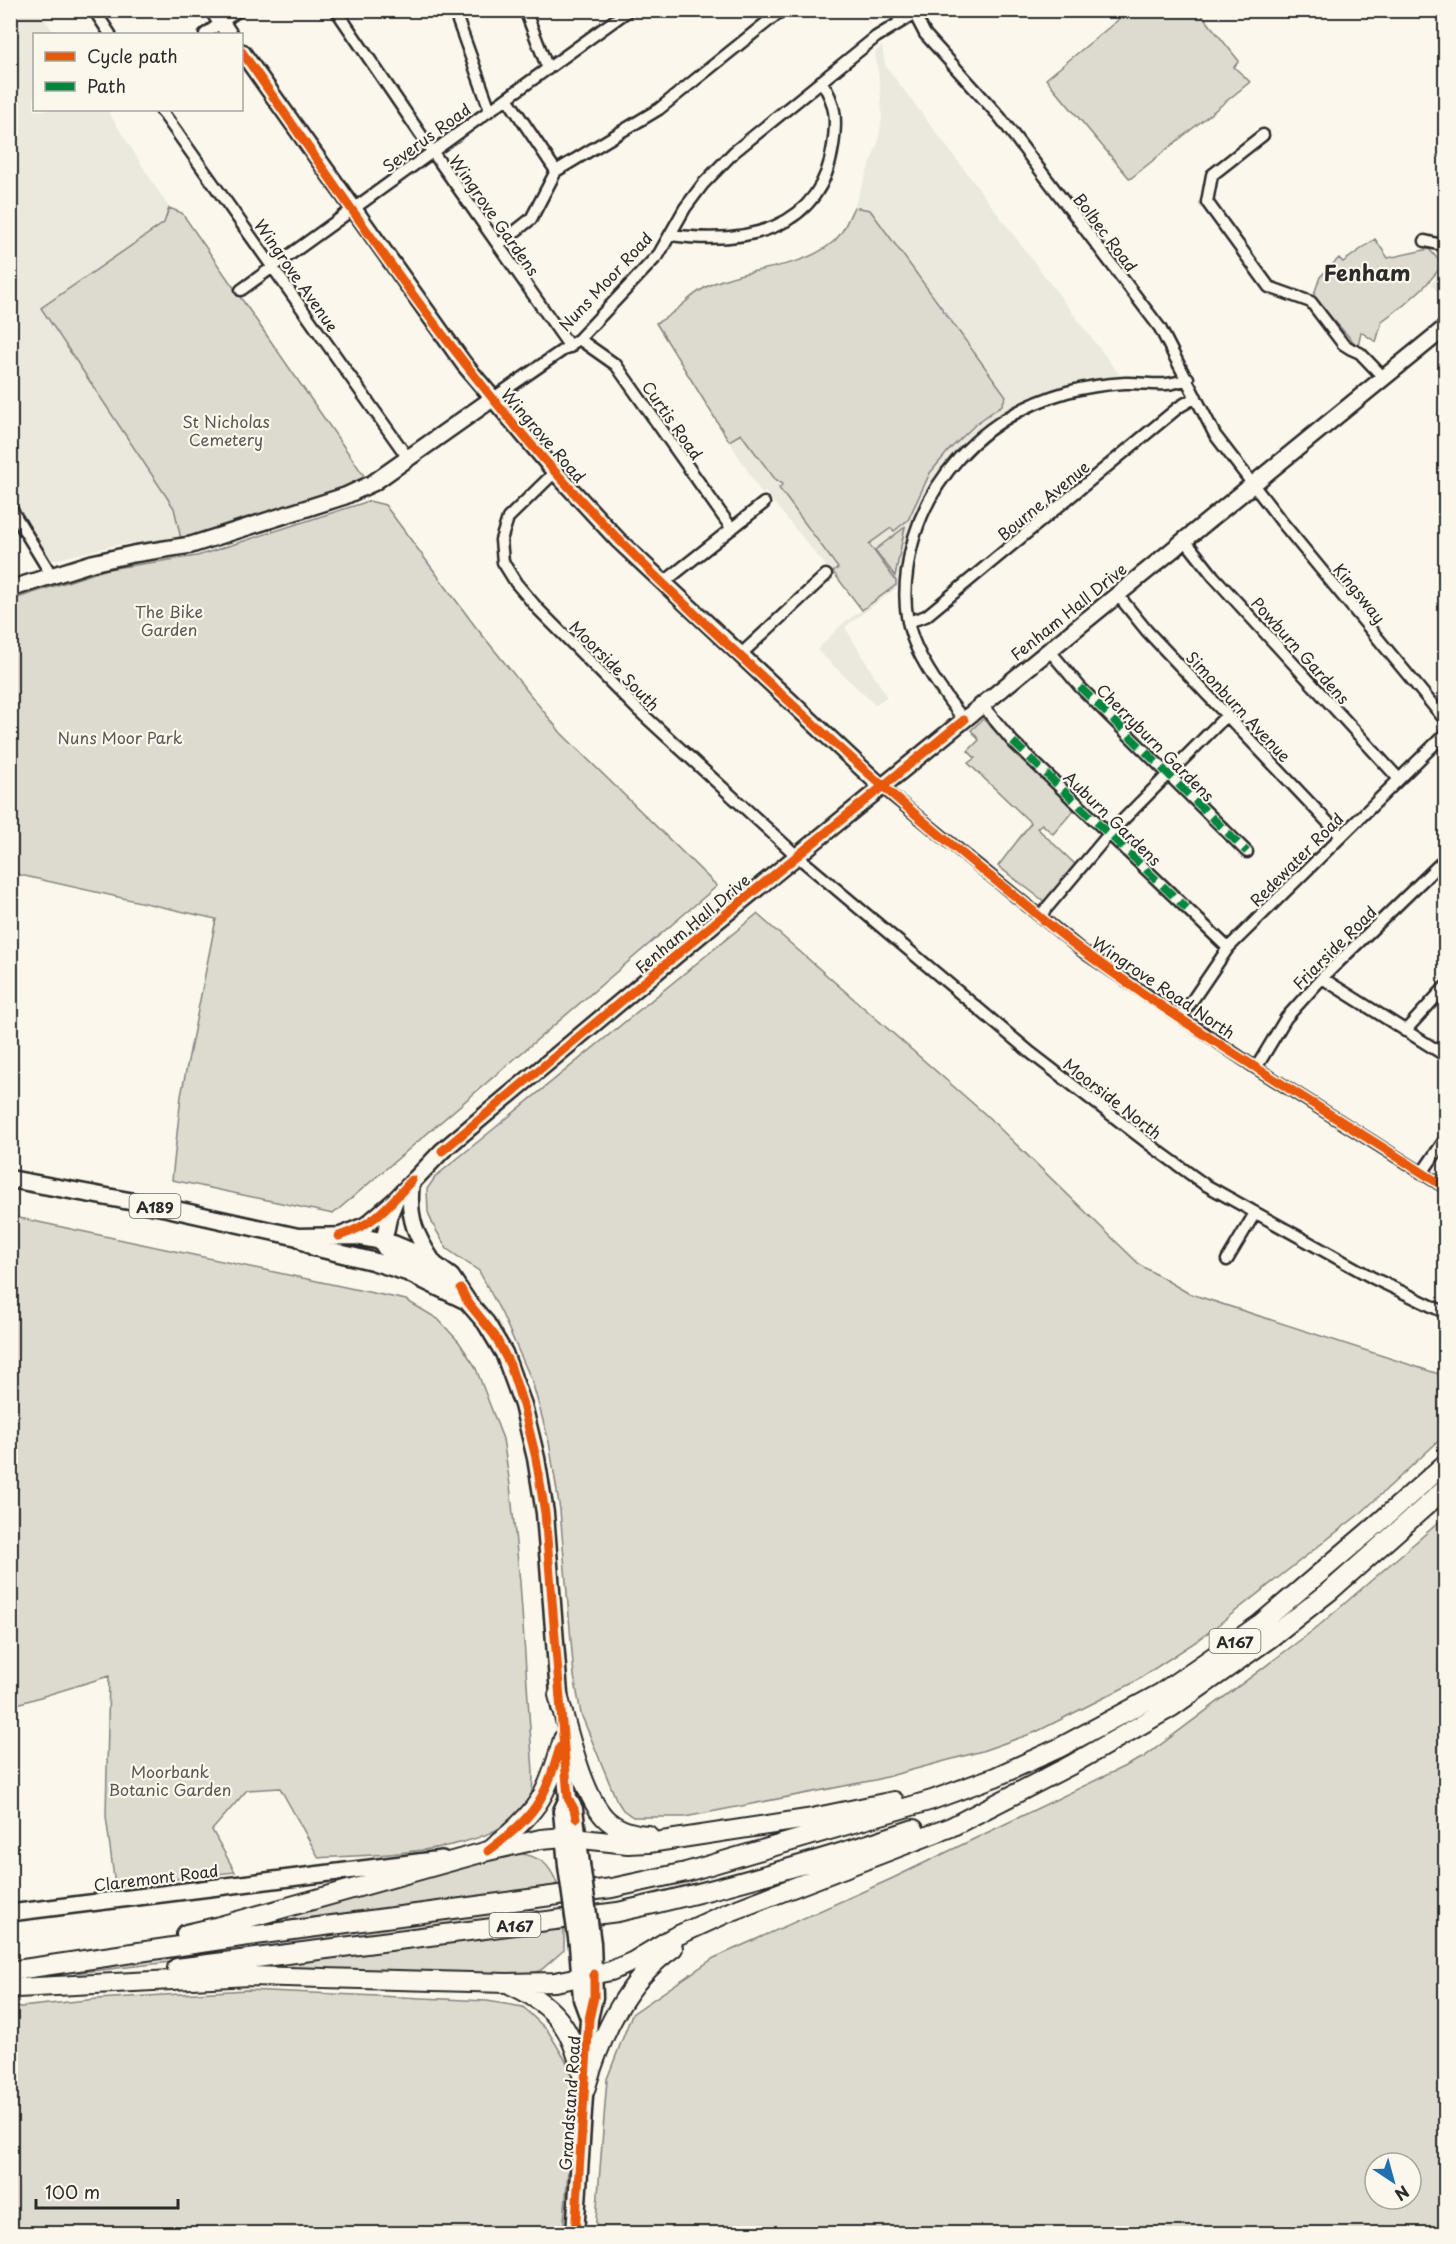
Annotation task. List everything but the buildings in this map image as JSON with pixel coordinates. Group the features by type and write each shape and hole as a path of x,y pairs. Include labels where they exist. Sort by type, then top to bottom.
{"highway":[{"name":"A167","path":"12,1979 241,1937 612,1888 686,1872 932,1800 1059,1748 1161,1693 1260,1624 1446,1463"},
{"name":"A167","path":"12,1979 618,1912 690,1896 876,1842 1006,1797 1071,1765 1182,1700 1269,1639 1330,1592 1442,1493"},
{"path":"558,1695 581,1771 596,1805 605,1818 618,1828 633,1834 680,1839"},
{"path":"488,1851 524,1821 540,1802 550,1781 563,1739"},
{"path":"12,1979 216,1927 488,1851 541,1839 571,1838 628,1844 680,1839 807,1819 900,1800 995,1776"},
{"path":"12,1979 250,1976 507,1983 555,1982 588,1976 623,1966 672,1938 727,1912 951,1827 1006,1797"},
{"path":"585,2090 605,2031 634,1985 668,1951 727,1912"},
{"path":"507,1983 544,2004 563,2024 579,2056 585,2090"}],"main road":[{"name":"A189","path":"10,1179 167,1208 298,1237 355,1236 384,1250 407,1272 464,1299"},
{"name":"A189","path":"298,1237 314,1247 384,1250 433,1262 452,1277 464,1299"},
{"name":"Grandstand Road","path":"464,1299 486,1323 504,1353 523,1405 536,1458 545,1513 568,1798 574,1809 571,1838 588,1976 594,1997 589,2019 575,2234"}],"street":[{"path":"94,10 109,33"},
{"path":"206,33 239,10"},
{"name":"Wingrove Gardens","path":"336,10 498,245 574,343"},
{"path":"525,10 548,69"},
{"path":"498,245 531,219 556,171 659,109 782,10"},
{"path":"892,10 901,20"},
{"name":"Severus Road","path":"241,290 548,69 623,12"},
{"name":"Nuns Moor Road","path":"10,589 112,558 191,545 345,496 373,483 574,343 659,254 685,208 703,184 734,152 821,81 901,20 917,12"},
{"name":"Bolbec Road","path":"917,12 925,34 999,116 1160,328 1188,378 1215,435 1253,484"},
{"path":"458,21 490,110"},
{"name":"Wingrove Road","path":"243,53 464,364 555,472 618,540 883,788"},
{"path":"671,235 740,236 785,224 801,211 813,197 831,161 835,118 832,97 821,81"},
{"path":"507,98 556,171"},
{"name":"Wingrove Avenue","path":"162,111 408,458"},
{"path":"1263,135 1212,175 1207,202 1269,288 1311,302 1343,344 1360,353 1383,377"},
{"path":"1425,241 1446,244"},
{"name":"Fenham Hall Drive","path":"384,1250 396,1199 442,1151 1048,650 1446,327"},
{"name":"Curtis Road","path":"574,343 616,365 732,529"},
{"path":"964,720 943,692 918,650 908,621 905,586 909,554 929,497 953,464 981,436 1007,416 1023,408 1066,392 1095,386 1127,383 1174,385 1188,378"},
{"name":"Bourne Avenue","path":"908,621 926,616 1179,407 1196,397"},
{"name":"Moorside South","path":"555,472 508,518 501,540 503,562 516,584 637,709 797,856"},
{"name":"Kingsway","path":"1253,484 1446,721"},
{"path":"663,583 764,503"},
{"path":"10,507 52,576"},
{"name":"Powburn Gardens","path":"1184,539 1214,577 1399,779"},
{"path":"740,656 826,574"},
{"name":"Simonburn Avenue","path":"1117,594 1147,631 1341,836"},
{"name":"Cherryburn Gardens","path":"1048,650 1080,687 1247,852"},
{"name":"Auburn Gardens","path":"982,705 1013,742 1228,948"},
{"path":"1040,916 1109,834 1227,715"},
{"name":"Redewater Road","path":"1181,1017 1228,948 1446,733"},
{"name":"Wingrove Road North","path":"883,788 1085,953 1256,1068 1446,1188"},
{"name":"Moorside North","path":"797,856 1031,1053 1204,1184 1373,1278 1446,1313"},
{"name":"Friarside Road","path":"1256,1068 1286,1018 1322,978 1446,858"},
{"path":"1322,978 1446,1056"},
{"path":"1405,1031 1446,986"},
{"path":"1422,1173 1446,1138"},
{"path":"411,1184 412,1222 422,1245 433,1262"},
{"name":"Fenham Hall Drive","path":"384,1250 411,1184"},
{"path":"339,1236 371,1222 396,1199"},
{"path":"1227,1260 1255,1213"},
{"name":"Claremont Road","path":"10,1913 426,1860 463,1858"}],"shaded area":[{"path":"10,11 39,11 54,33 33,33 33,111 108,111 169,208 165,223 41,308 174,508 181,539 115,545 50,561 11,494"},
{"path":"882,46 885,65 1121,377 1086,379 1034,395 984,425 944,465 916,515 907,539 899,586 845,627 887,697 875,705 817,650 842,624 862,610 765,492 762,494 656,323 669,318 693,293 714,283 800,260 834,242 854,207 878,143 882,118 875,52"},
{"path":"1445,268 1445,301 1431,284"}],"green space":[{"path":"1198,10 1239,61 1234,67 1250,82 1130,179 1046,79 1129,11"},
{"path":"854,207 870,210 1006,396 1002,405 977,423 950,449 930,473 908,520 894,531 891,528 869,544 896,581 896,585 862,610 833,572 838,568 779,488 783,484 775,479 741,434 729,441 656,323 703,288 712,284 727,278 790,263 820,251 840,235"},
{"name":"St Nicholas Cemetery","path":"169,208 182,213 367,480 181,539 174,508 41,308 164,223"},
{"path":"1375,239 1388,258 1429,249 1443,265 1425,286 1382,321 1376,342 1361,332 1358,347 1313,297 1320,277 1339,258 1343,262"},
{"path":"369,501 385,505 475,626 561,733 717,886 333,1214 172,1180 181,1096 216,919 11,873 11,600 107,569 197,556"},
{"path":"905,527 895,576 875,550"},
{"path":"983,719 1074,810 1053,834 1042,824 1037,828 1075,864 1045,902 998,866 1031,823 968,763 975,758 968,751 979,740 971,730"},
{"path":"757,914 986,1115 1140,1265 1188,1293 1445,1376 1445,1435 1362,1512 1200,1639 1131,1684 1036,1732 982,1751 875,1780 685,1817 633,1817 623,1810 616,1799 581,1714 574,1676 560,1510 549,1442 532,1381 502,1314 479,1271 447,1249 433,1225 428,1212 427,1189 436,1176"},
{"name":"Moorbank Botanic Garden","path":"10,1216 406,1300 438,1319 459,1342 475,1366 503,1439 510,1485 520,1582 533,1772 531,1795 518,1815 496,1830 468,1841 437,1848 319,1858 280,1788 247,1790 212,1830 235,1872 115,1886 106,1816 109,1676 11,1706"},
{"path":"1445,1517 1445,2233 680,2234 678,2230 679,2233 595,2233 607,2079 632,2014 714,1958 891,1879 1144,1757 1315,1629"},
{"path":"519,1853 543,1862 557,1883 552,1887 231,1929 503,1855"},
{"path":"513,1908 539,1911 512,1920 250,1953 75,1973 74,1969"},
{"path":"564,1930 564,1950 540,1971 523,1975 265,1972 264,1967"},
{"path":"247,1990 487,2001 523,2007 548,2031 566,2061 575,2084 563,2233 11,2234 11,2008 97,1999"}],"marked path":[{"path":"1080,687 1247,852"},
{"path":"1013,742 1187,909"}],"cycle path":[{"path":"243,53 355,215 473,374 558,475 643,564 702,621 876,780 1070,942 1219,1044 1446,1188"},
{"path":"442,1151 716,922 964,720"},
{"path":"339,1236 371,1220 388,1206 412,1180"},
{"path":"461,1289 467,1301 495,1336 510,1365 536,1458 545,1513 568,1798 576,1818"},
{"path":"488,1851 516,1828 535,1807 548,1782 560,1747"},
{"path":"575,2234 594,1974"}],"district":[{"name":"Fenham","path":"1367,271"}],"park label":[{"name":"The Bike Garden","path":"169,620"},
{"name":"Nuns Moor Park","path":"120,737"}]}
